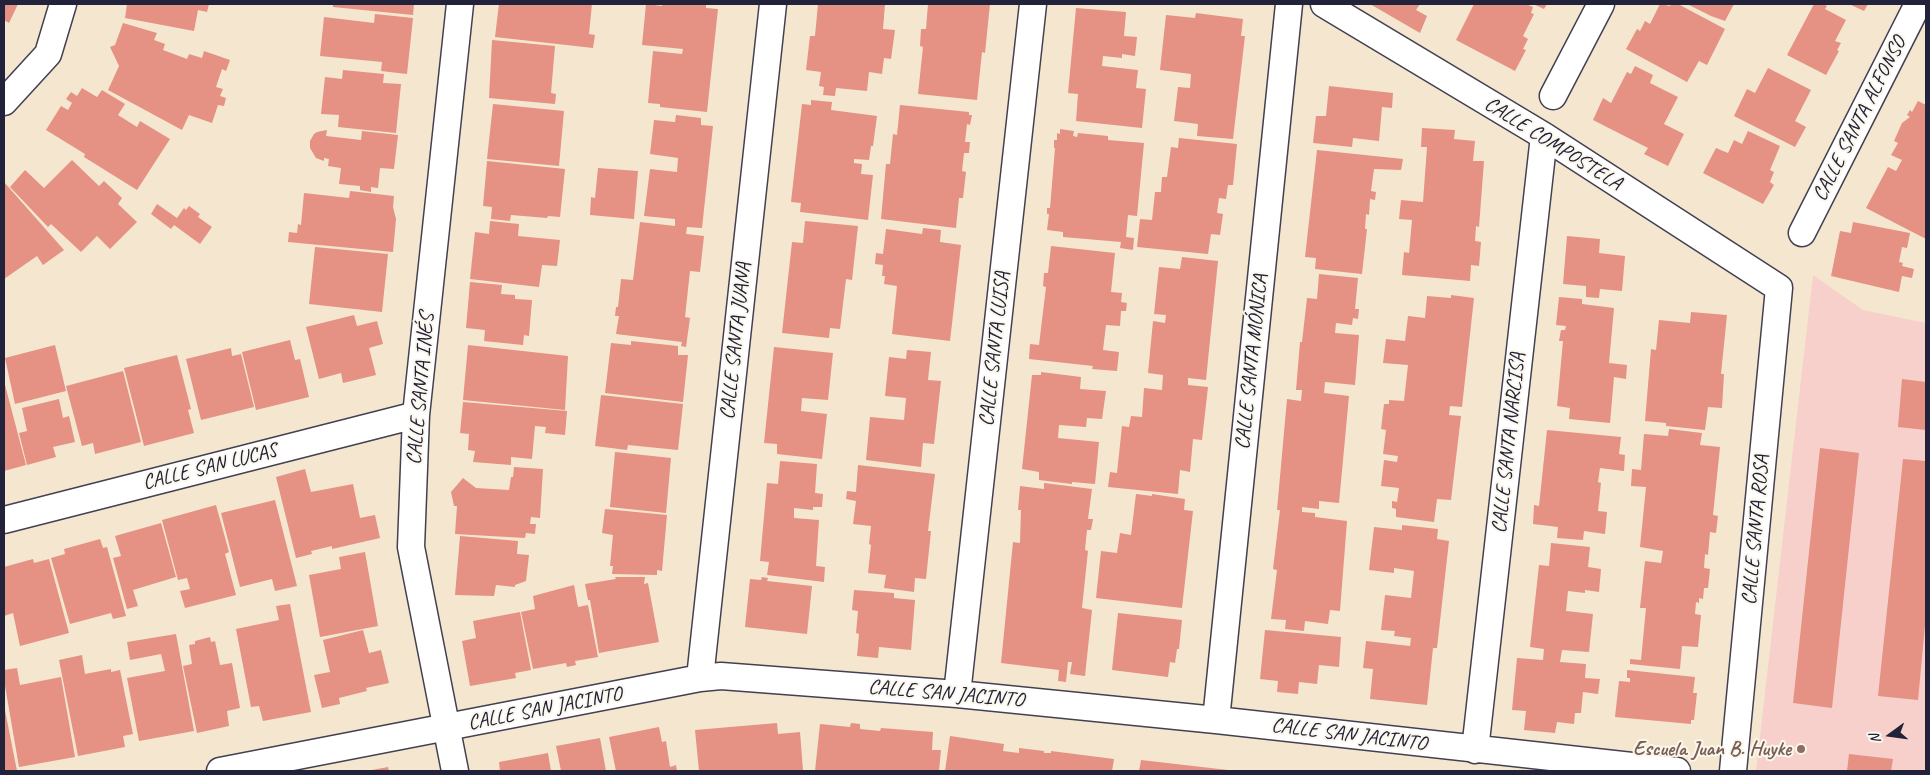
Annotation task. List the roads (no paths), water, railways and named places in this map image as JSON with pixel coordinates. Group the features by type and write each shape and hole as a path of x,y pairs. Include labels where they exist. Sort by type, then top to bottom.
{"street":[{"path":"4,102 48,54 63,4"},
{"name":"CALLE SANTA INÉS","path":"455,771 411,547 416,415 460,4"},
{"name":"CALLE SANTA JUANA","path":"700,678 773,4"},
{"name":"CALLE SANTA LUISA","path":"958,694 1033,4"},
{"name":"CALLE SANTA MÓNICA","path":"1216,720 1288,4"},
{"name":"CALLE COMPOSTELA","path":"1324,4 1544,136 1779,288"},
{"path":"1552,96 1602,4"},
{"name":"CALLE SANTA ALFONSO","path":"1802,234 1918,4"},
{"name":"CALLE SANTA NARCISA","path":"1475,750 1544,136"},
{"name":"CALLE SANTA ROSA","path":"1734,771 1779,288"},
{"name":"CALLE SAN LUCAS","path":"4,520 416,415"},
{"name":"CALLE SAN JACINTO","path":"220,771 700,678 721,676 958,694 1216,720 1677,771"}],"place":[{"name":"Escuela Juan B. Huyke","path":"1801,749"}]}
